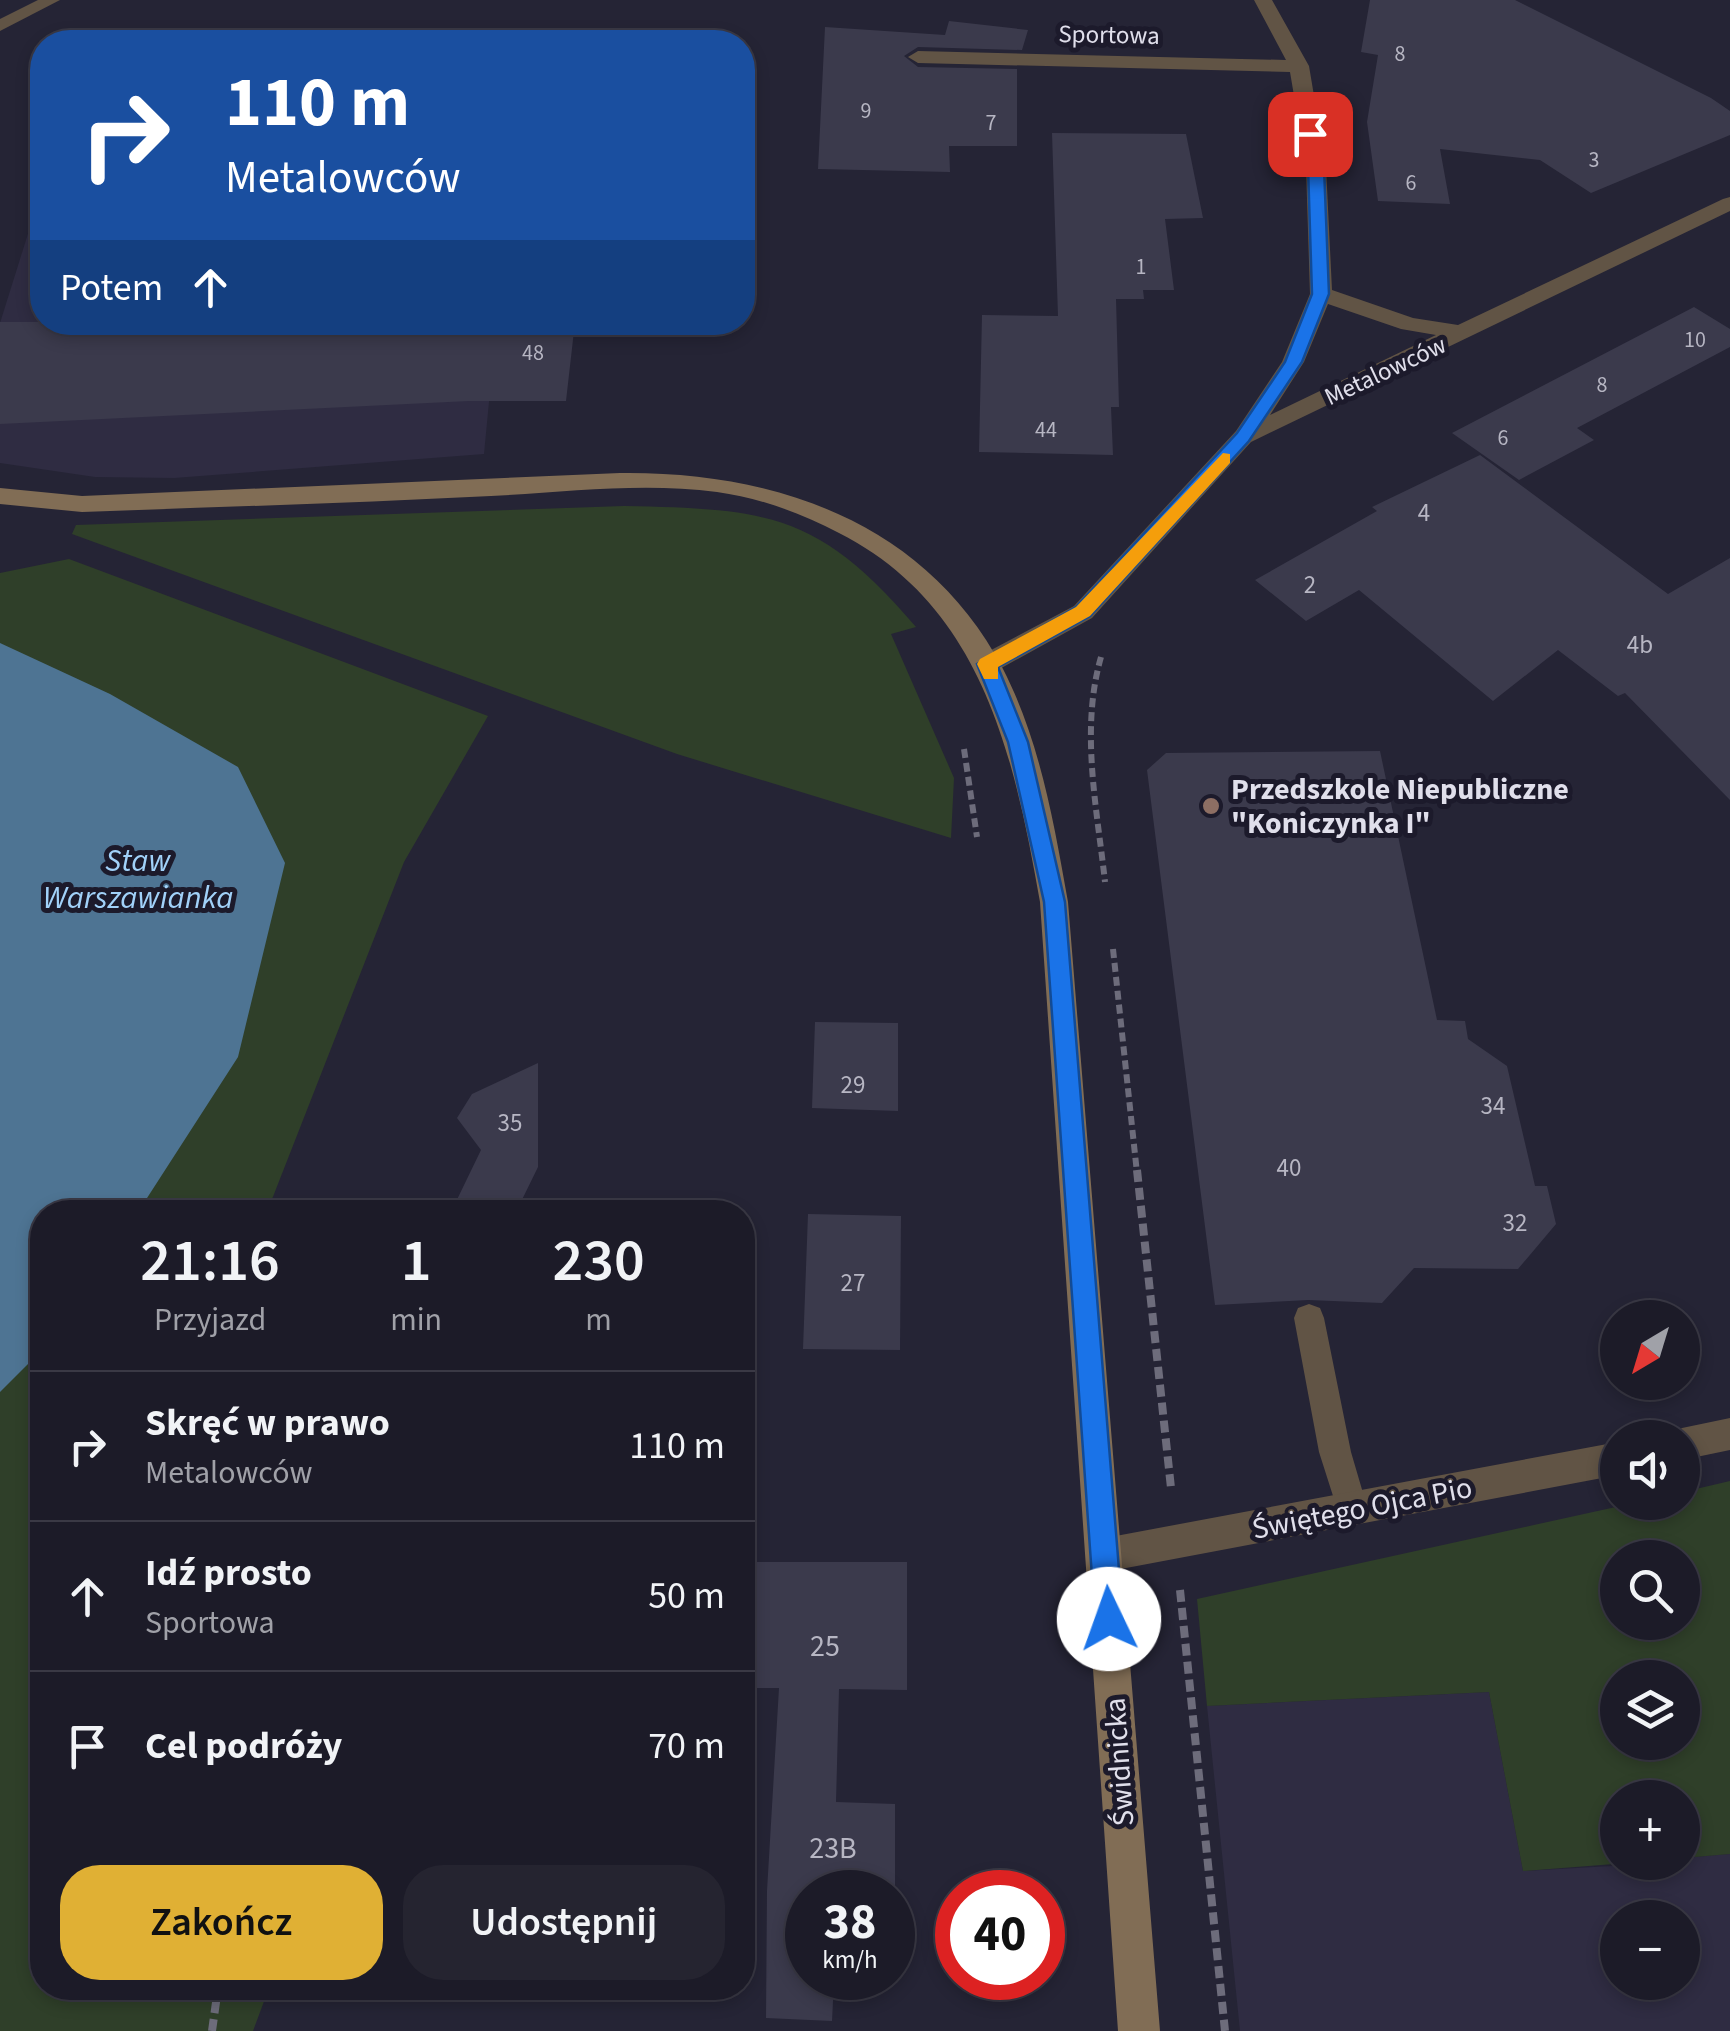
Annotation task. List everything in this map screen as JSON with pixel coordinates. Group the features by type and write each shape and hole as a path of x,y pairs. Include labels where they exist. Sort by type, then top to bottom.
{"street":[{"path":"1243,437 1293,362 1321,294 1316,167 1299,66 1263,0"},
{"name":"Sportowa","path":"918,57 1299,66"},
{"name":"Metalowców","path":"987,664 1083,612 1243,437 1730,203"},
{"path":"1321,294 1409,324 1464,333"},
{"name":"Świdnicka","path":"0,496 82,504 584,484 745,489 826,513 911,566 950,607 987,664 1018,742 1054,902 1139,2031"},
{"path":"1700,1440 1730,1434"},
{"name":"Świętego Ojca Pio","path":"1105,1556 1600,1462"}],"lane":[{"path":"0,26 51,0"},
{"path":"1309,1318 1335,1452 1352,1510"}],"path":[{"path":"1107,896 1094,772 1093,676 1108,640"},
{"path":"962,741 977,837"},
{"path":"1111,935 1225,2031"},
{"path":"212,2031 216,2000"}],"shaded area":[{"path":"30,227 30,335 141,335 491,381 484,454 174,478 95,477 0,463 0,323"},
{"path":"1489,1692 1523,1871 1600,1867 1600,1880 1700,1880 1700,1857 1730,1854 1730,2031 1240,2031 1207,1706"}],"green space":[{"path":"624,506 717,510 788,525 819,539 850,560 882,589 916,627 891,634 954,778 951,838 677,754 72,534 76,525"},
{"path":"69,559 488,716 404,862 272,1200 30,1200 30,2000 265,2000 253,2031 0,2031 0,573"},
{"path":"1730,1481 1730,1854 1700,1857 1700,1780 1600,1780 1600,1865 1523,1871 1489,1692 1207,1706 1197,1599 1600,1510 1600,1520 1700,1520 1700,1488"}],"water":[{"name":"Staw Warszawianka","path":"0,643 110,694 238,767 285,863 238,1057 146,1200 30,1200 30,1362 0,1392"}],"building":[{"path":"1370,0 1515,0 1711,98 1730,111 1730,135 1591,193 1540,160 1440,149 1450,204 1378,201 1367,122 1378,55 1361,52"},
{"path":"949,21 1028,30 1022,50 918,47 904,56 918,67 1017,69 1017,146 949,146 950,172 818,169 825,27 945,35"},
{"path":"1052,133 1186,134 1203,218 1165,219 1174,290 1143,290 1144,299 1116,299 1119,407 1111,407 1113,455 979,452 982,315 1058,316"},
{"path":"1694,307 1730,329 1730,347 1577,428 1594,440 1519,480 1452,433"},
{"path":"0,322 30,322 30,335 574,335 566,401 469,401 0,424"},
{"path":"1480,455 1668,594 1730,558 1730,800 1625,693 1618,696 1558,650 1493,701 1359,590 1306,621 1255,580 1377,511 1372,507"},
{"path":"1380,751 1437,1020 1465,1021 1468,1039 1507,1066 1535,1186 1547,1186 1556,1224 1518,1269 1414,1268 1382,1303 1308,1300 1215,1305 1147,770 1166,753"},
{"path":"815,1022 898,1023 898,1111 812,1108"},
{"path":"538,1063 538,1167 522,1200 457,1200 481,1150 457,1118 472,1094"},
{"path":"808,1214 901,1216 900,1350 803,1349"},
{"path":"755,1562 907,1562 907,1690 839,1689 836,1802 895,1804 895,1870 785,1870 785,2000 833,2000 832,2021 766,2018 767,1891 779,1688 755,1688"}],"slow traffic":[{"path":"991,674 987,664 1083,612 1223,459"}],"place":[{"name":"Przedszkole Niepubliczne \"Koniczynka I\"","path":"1211,806"}],"route":[{"path":"1109,1619 1054,902 1041,829 1018,742 987,664 1083,612 1243,437 1293,362 1321,294 1316,167 1310,134"}]}
